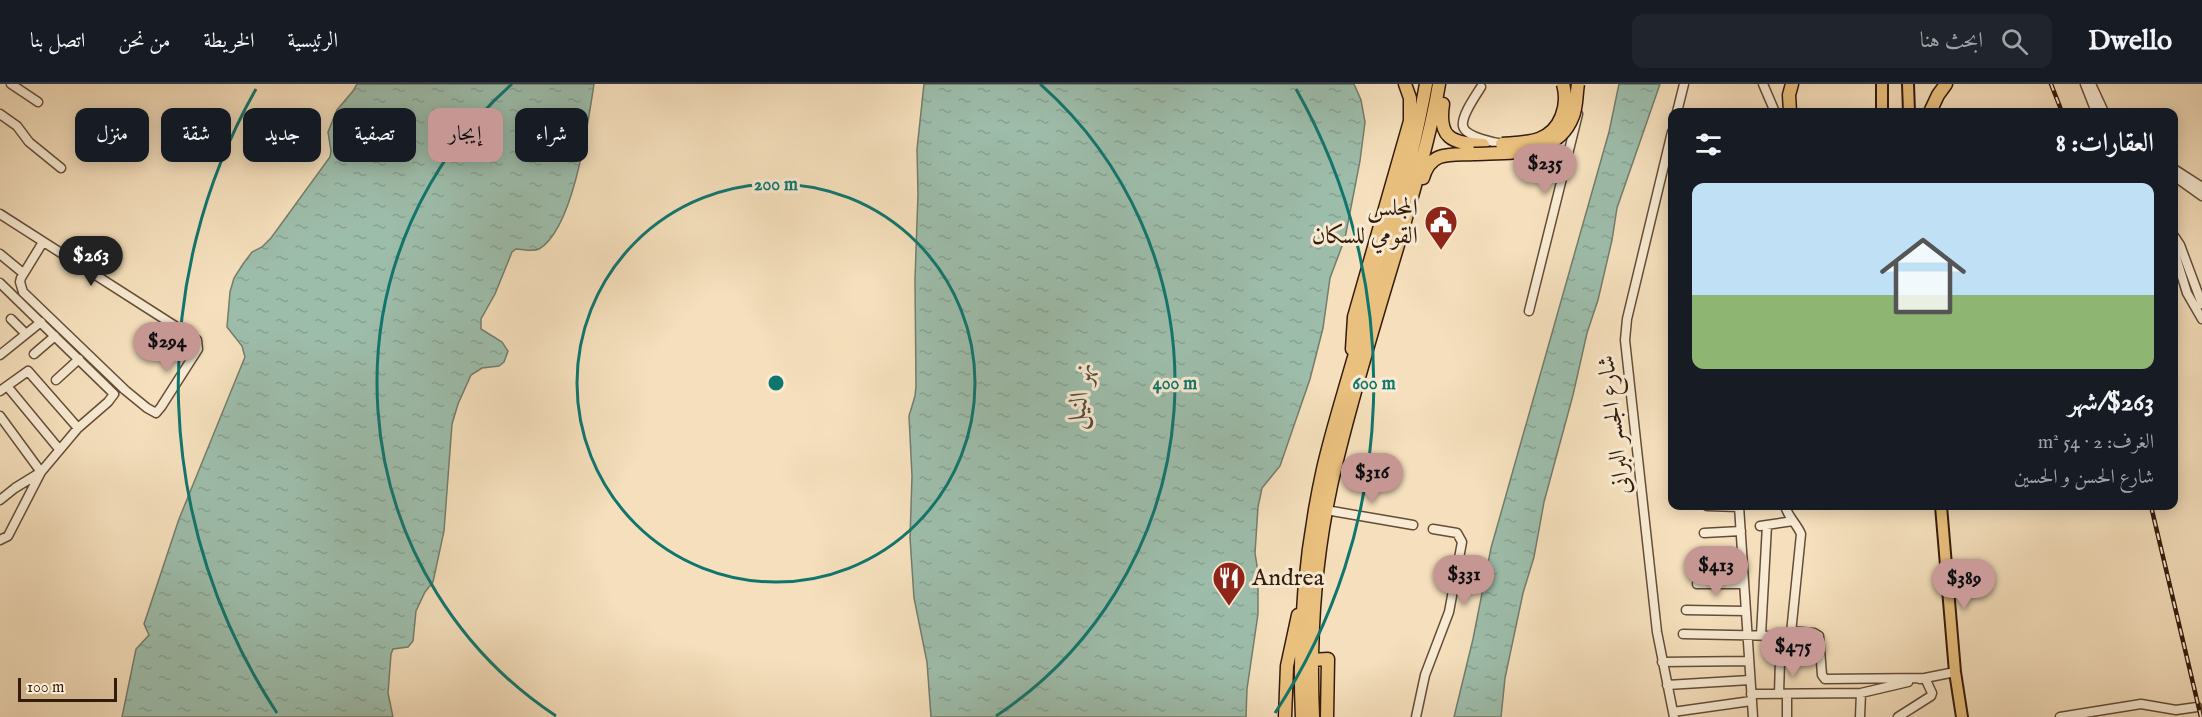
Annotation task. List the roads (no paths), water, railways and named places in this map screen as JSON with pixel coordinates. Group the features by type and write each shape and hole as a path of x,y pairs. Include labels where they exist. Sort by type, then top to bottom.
{"highway":[{"path":"1353,361 1352,327 1370,256 1410,121 1410,98 1404,84"},
{"path":"1307,716 1300,664 1303,596 1323,468 1413,152 1426,84"},
{"path":"1307,716 1315,589 1326,510 1349,411 1424,154 1439,84"},
{"path":"1447,84 1441,117 1442,127 1447,136 1478,149 1529,151 1553,142 1565,131 1573,117 1578,84"},
{"path":"1407,213 1415,204 1426,168 1434,160 1444,155 1540,138 1551,132 1564,111 1566,98 1563,84"},
{"path":"1790,108 1789,95 1792,84"},
{"path":"1932,108 1946,84"},
{"path":"1285,717 1287,666 1293,631 1303,596"},
{"path":"1311,660 1328,660 1327,717"}],"main road":[{"path":"1882,84 1882,108"},
{"path":"1908,84 1909,108"},
{"path":"1941,510 1955,672 1962,717"}],"street":[{"path":"11,84 38,102"},
{"path":"1529,311 1584,84"},
{"path":"1678,108 1684,84"},
{"path":"1762,84 1773,108"},
{"path":"2085,84 2094,108"},
{"path":"2091,84 2102,108"},
{"path":"1481,87 1467,110 1462,125 1466,131 1484,139 1502,144 1528,144 1551,134 1566,117 1576,118"},
{"path":"0,114 21,130 29,142 61,168"},
{"name":"شارع الجسر البرانى","path":"1668,159 1626,319 1625,340 1657,632 1674,714"},
{"path":"2178,172 2202,187"},
{"path":"2178,179 2202,196"},
{"path":"0,214 198,340 198,348 156,412 152,412 126,390 22,292 20,282 23,273 43,242"},
{"path":"2178,243 2202,304"},
{"path":"0,254 23,273"},
{"path":"2178,263 2187,293 2202,319"},
{"path":"0,284 114,394 78,428 41,472 8,536 0,540"},
{"path":"11,319 26,334"},
{"path":"0,355 41,322"},
{"path":"34,354 55,336"},
{"path":"56,380 78,358"},
{"path":"59,449 3,389 27,371 78,428"},
{"path":"0,416 41,472"},
{"path":"0,500 41,472"},
{"path":"1326,510 1413,525"},
{"path":"1739,510 1753,717"},
{"path":"1683,634 1785,636 1791,631 1801,541 1799,528 1787,510"},
{"path":"1761,635 1764,525 1793,521"},
{"path":"1416,717 1425,675 1449,612 1462,542 1457,533 1433,529"},
{"path":"1704,533 1740,531"},
{"path":"1700,558 1742,559"},
{"path":"1697,584 1744,584"},
{"path":"1686,610 1746,611"},
{"path":"1791,631 1814,633 1820,636 1822,675 1826,679 1925,678"},
{"path":"1780,660 1786,717"},
{"path":"1662,662 1749,661"},
{"path":"1674,714 1751,697 1783,694 1861,693 1955,672"},
{"path":"1898,717 1931,696 1932,693 1925,678"},
{"path":"1667,685 1750,680"},
{"path":"1860,717 1861,693"},
{"path":"2060,717 2132,705 2151,705 2184,711 2197,708"}],"water":[{"path":"357,84 594,84 588,123 588,108 515,108 515,162 580,162 562,220 551,238 537,250 516,249 512,252 495,294 481,319 481,329 502,342 508,351 504,362 499,366 482,368 471,375 458,404 452,424 444,531 433,582 425,592 416,611 413,641 408,647 393,649 391,654 388,693 393,717 122,717 136,649 149,635 144,624 179,519 245,357 242,346 227,327 230,292 234,278 252,252 262,247 271,238 330,157 328,132 333,120 333,162 416,162 416,108 339,108"},
{"name":"نهر النيل","path":"924,84 1354,84 1361,100 1365,122 1345,238 1330,278 1323,328 1310,379 1280,466 1262,488 1258,507 1255,553 1258,572 1258,614 1247,689 1246,717 931,717 927,662 914,598 910,538 912,476 909,416 916,386 917,149"},
{"path":"1619,84 1660,84 1617,208 1598,300 1587,333 1544,502 1534,557 1523,593 1505,678 1501,717 1454,717 1473,639 1491,548 1609,132"}],"railway":[{"path":"2051,84 2060,108"},
{"path":"2152,510 2201,717"}],"place":[{"name":"المجلس القومي للسكان","path":"1441,251"},
{"name":"Andrea","path":"1229,607"}]}
